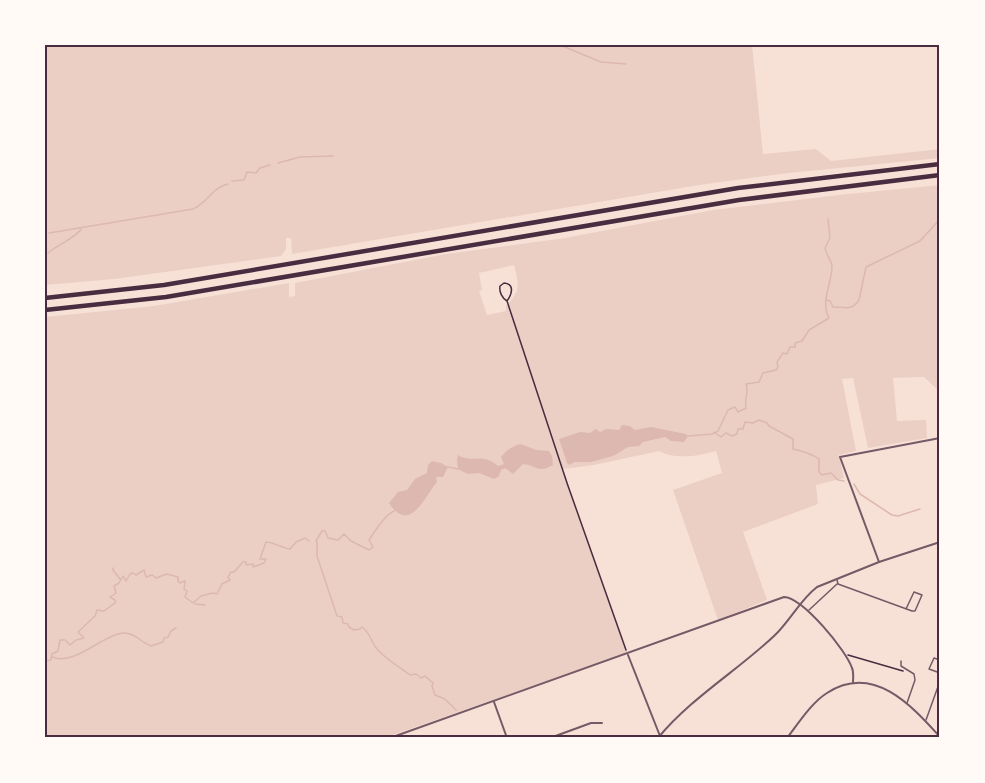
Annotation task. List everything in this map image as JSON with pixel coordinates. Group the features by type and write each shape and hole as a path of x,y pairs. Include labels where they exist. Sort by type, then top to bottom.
{"highway":[{"path":"45,298 105,293 184,282 738,188 940,164"},
{"path":"45,309 166,297 739,200 940,175"}],"street":[{"path":"879,562 840,457 940,438"},
{"path":"628,654 659,737 678,717 776,634 817,587 879,562 940,542"},
{"path":"390,738 784,597 791,597 808,610 844,656 852,669 853,683"},
{"path":"787,738 827,692 853,683 880,686 895,694 926,721 940,737"},
{"path":"494,702 507,738"},
{"path":"550,738 591,723 602,723"}],"lane":[{"path":"837,579 838,584"},
{"path":"838,584 906,609 915,611 922,595 914,592 906,609"},
{"path":"808,610 838,584"},
{"path":"940,660 934,658 929,669 940,673"},
{"path":"901,661 901,666 914,674 915,680 906,704"},
{"path":"926,721 940,681"}],"path":[{"path":"507,301 512,290 509,284 504,283 500,286 503,298 507,301 518,330 567,483 628,654"},
{"path":"844,656 851,655 902,672 906,669"}],"shaded area":[{"path":"45,45 752,45 763,154 816,149 831,161 940,149 940,158 789,173 699,185 292,254 291,238 286,238 286,249 281,256 114,279 45,285"},
{"path":"940,185 940,392 924,377 893,378 897,421 926,420 927,438 868,448 853,378 842,379 856,451 839,455 844,478 816,485 818,504 743,532 767,600 718,620 673,490 722,473 716,451 695,456 672,456 659,451 563,469 628,653 384,738 45,738 45,317 154,306 289,283 289,297 295,296 295,283 446,254 565,238 713,210","holes":["514,265 518,287 506,306 506,311 487,315 479,291 482,290 479,273"]},
{"path":"622,425 630,426 635,430 651,427 688,436 684,442 671,441 665,437 643,442 639,446 628,447 613,456 591,462 575,462 569,465 567,463 559,439 580,432 590,433 596,429 600,432 606,429 619,430"},
{"path":"521,444 536,450 549,451 553,465 540,469 523,464 513,474 505,468 494,479 479,473 468,474 458,469 458,455 468,459 487,460 498,466 504,464 501,457 505,452"},
{"path":"432,461 448,467 443,477 436,477 437,482 416,510 404,515 397,512 389,503 398,492 407,490 415,479 427,473 428,465"}],"waterway":[{"path":"560,45 601,62 626,64"},
{"path":"278,163 300,157 333,156"},
{"path":"232,181 244,180 247,172 256,173 260,168 270,165"},
{"path":"49,233 193,209 218,188 228,184"},
{"path":"688,436 712,434 718,431 728,410 735,407 738,412 746,408 746,384 759,382 763,373 776,370 777,362 783,353 787,354 790,347 795,347 795,343 802,341 809,330 829,318 826,299 832,266 825,248 830,238 828,219"},
{"path":"826,300 830,301 833,307 853,306 859,300 866,267 920,241 940,219"},
{"path":"48,253 83,227"},
{"path":"715,433 721,437 726,433 732,436 737,434 738,429 743,429 745,422 753,423 759,420 793,439 793,449 819,459 819,472 822,475 831,473 838,480 844,481"},
{"path":"448,467 458,469"},
{"path":"854,484 860,494 892,515 898,516 920,509"},
{"path":"316,541 322,531 325,531 328,538 338,540 344,534 351,541 369,550 373,547 369,540 374,532 384,519 396,510"},
{"path":"45,661 51,660 52,654 58,651 60,640 65,640 70,645 84,638 78,632 95,616 97,610 104,611 115,603 115,600 110,597 116,593 114,586 123,576 126,581 130,574 136,575 144,570 146,577 152,575 156,578 167,574 178,577 180,583 185,581 184,589 187,591 185,597 193,603 201,596 217,594 222,584 230,580 228,577 231,572 234,572 243,562 246,562 246,565 253,564 253,567 264,563 266,559 260,559 266,542 290,549 296,542 305,538 309,541"},
{"path":"317,541 317,556 337,616 342,617 343,623 348,624 354,630 362,627 382,654 410,675 416,674 421,678 425,676 433,683 435,695 445,699 456,710"},
{"path":"113,568 120,579"},
{"path":"195,604 205,605"},
{"path":"52,657 61,659 79,654 105,639 122,633 134,636 151,646 163,642 164,638 176,628"}]}
